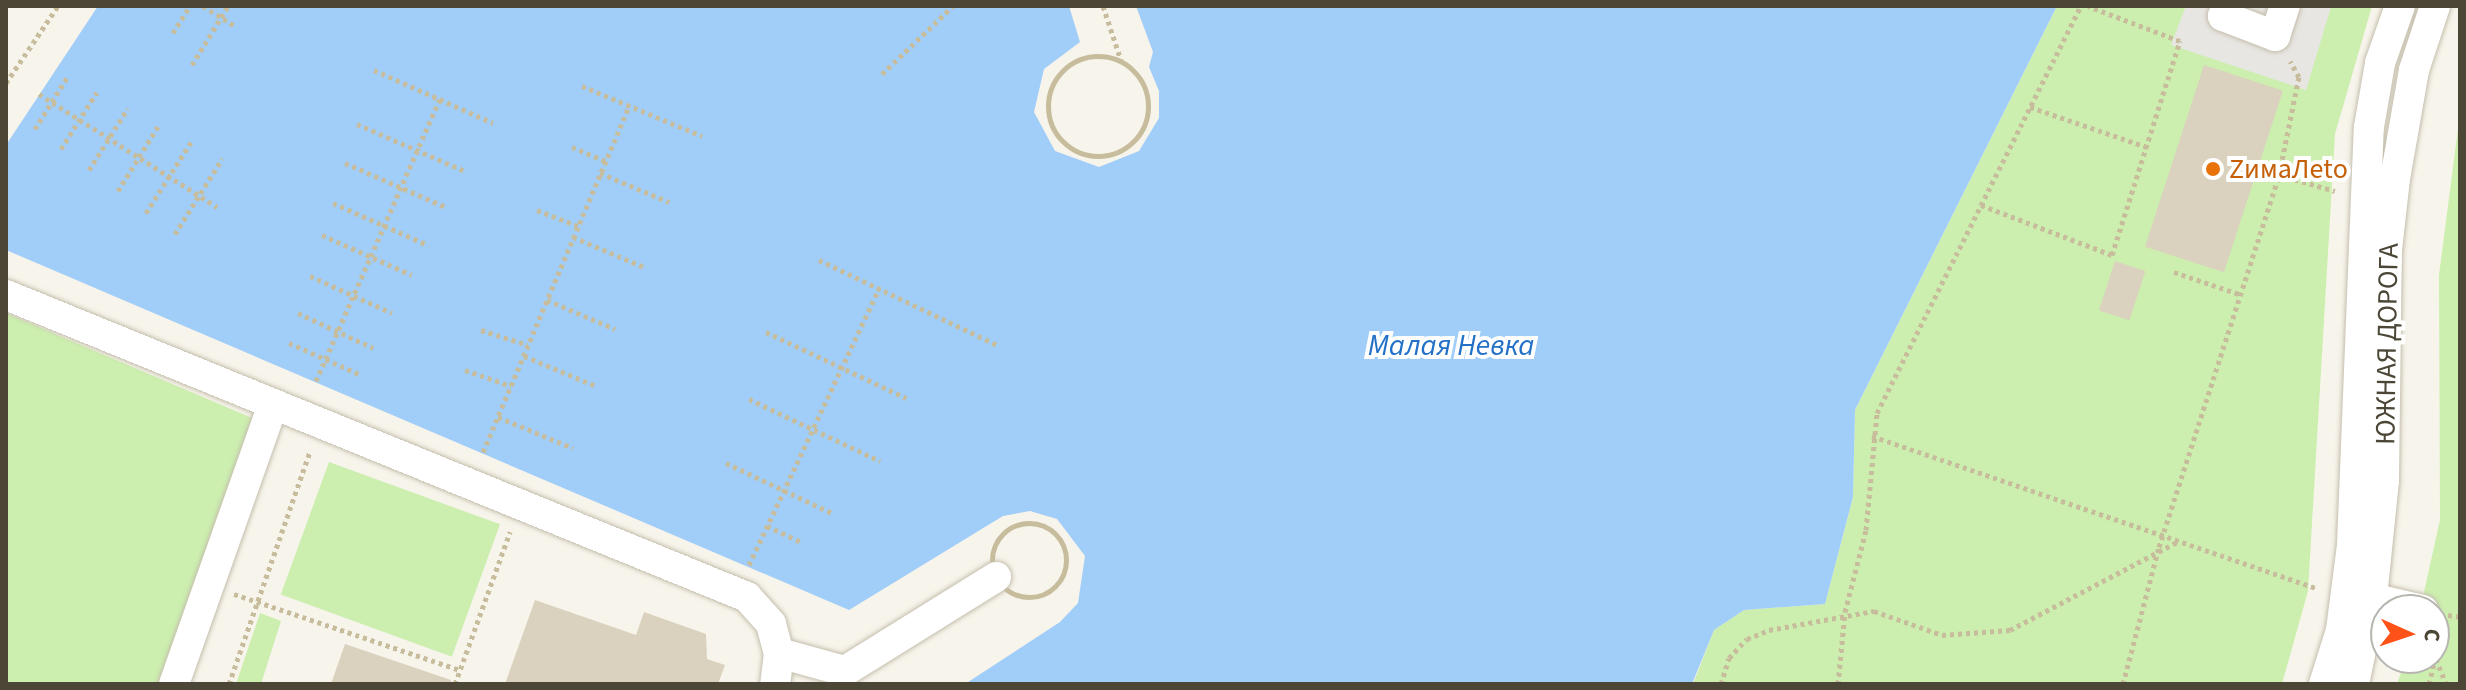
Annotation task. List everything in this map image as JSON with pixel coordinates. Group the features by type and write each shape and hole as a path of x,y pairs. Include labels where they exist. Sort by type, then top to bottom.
{"street":[{"path":"2227,6 2223,16 2275,36 2285,6"},
{"name":"ЮЖНАЯ ДОРОГА","path":"2354,684 2360,595 2365,178 2380,63 2400,6"},
{"name":"ЮЖНАЯ ДОРОГА","path":"2324,684 2360,595 2384,481 2387,250 2395,179 2414,70 2435,6"},
{"path":"2365,178 2395,179"},
{"path":"6,295 522,501 747,597 771,624 779,653 775,684"},
{"path":"174,684 273,404"},
{"path":"779,653 845,671 996,577"},
{"path":"2360,595 2370,597"}],"path":[{"path":"6,83 58,6"},
{"path":"173,33 190,6"},
{"path":"203,6 234,25"},
{"path":"192,65 228,6"},
{"path":"882,74 953,6"},
{"path":"1103,6 1122,61 1147,93 1144,126 1116,153 1075,151 1050,121 1055,80 1089,56 1122,61"},
{"path":"1838,684 1845,612 1866,530 1872,436 1877,413 2081,6"},
{"path":"1981,205 2112,255 2180,41 2088,6"},
{"path":"2123,684 2159,547 2279,175 2299,77 2275,36"},
{"path":"374,70 493,123"},
{"path":"35,129 68,76"},
{"path":"582,86 702,136"},
{"path":"61,149 97,92"},
{"path":"39,94 217,207"},
{"path":"316,381 440,99"},
{"path":"483,452 629,106"},
{"path":"2030,107 2147,147"},
{"path":"89,170 128,108"},
{"path":"357,124 467,172"},
{"path":"118,191 159,125"},
{"path":"146,213 191,142"},
{"path":"572,147 605,161"},
{"path":"175,234 222,159"},
{"path":"345,163 448,208"},
{"path":"600,173 669,202"},
{"path":"2279,175 2335,191"},
{"path":"333,203 428,245"},
{"path":"537,210 578,226"},
{"path":"322,235 412,275"},
{"path":"573,237 644,267"},
{"path":"819,260 999,346"},
{"path":"2174,272 2239,294"},
{"path":"310,276 392,313"},
{"path":"749,565 879,289"},
{"path":"547,300 615,329"},
{"path":"298,313 373,348"},
{"path":"481,330 528,345"},
{"path":"766,332 906,398"},
{"path":"289,343 359,374"},
{"path":"524,356 596,386"},
{"path":"465,370 511,386"},
{"path":"749,399 880,461"},
{"path":"498,417 573,448"},
{"path":"229,684 320,422"},
{"path":"1872,436 2317,588"},
{"path":"726,463 834,514"},
{"path":"455,684 522,501"},
{"path":"1040,524 1065,547 1064,573 1048,592 1023,597 996,577 993,551 1015,525 1040,524"},
{"path":"767,526 803,543"},
{"path":"1721,684 1729,658 1747,639 1845,612 1874,611 1942,635 1999,632 2159,547 2179,541"},
{"path":"257,602 460,670"}],"green space":[{"path":"2057,6 2372,6 2335,134 2308,591 2282,684 1693,684 1714,630 1744,610 1825,604 1853,497 1855,410"},
{"path":"2460,113 2460,684 2397,684 2400,674 2450,674 2450,594 2424,594 2440,520 2439,275"},
{"path":"6,313 252,418 160,684 6,684"},
{"path":"329,462 500,524 452,657 281,594"},
{"path":"260,613 281,621 261,684 236,684"}],"shaded area":[{"path":"2186,6 2331,7 2306,90 2171,45"}],"water":[{"name":"Малая Невка","path":"98,6 1069,6 1080,42 1044,69 1034,112 1055,151 1099,167 1139,151 1159,118 1159,91 1149,67 1153,52 1136,6 2057,6 1855,410 1853,497 1825,604 1744,610 1714,630 1692,684 965,684 1060,622 1078,603 1085,556 1057,519 1030,511 1003,516 849,610 6,250 6,145"}],"building":[{"name":"ZимаЛеtо","path":"2204,65 2283,91 2224,272 2145,247"},
{"path":"2115,261 2145,271 2129,320 2099,310"},
{"path":"535,600 636,635 644,612 706,634 707,659 725,665 718,684 505,684"},
{"path":"345,644 451,680 450,684 331,684"}],"place":[{"name":"ZимаЛеtо","path":"2213,169"}]}
